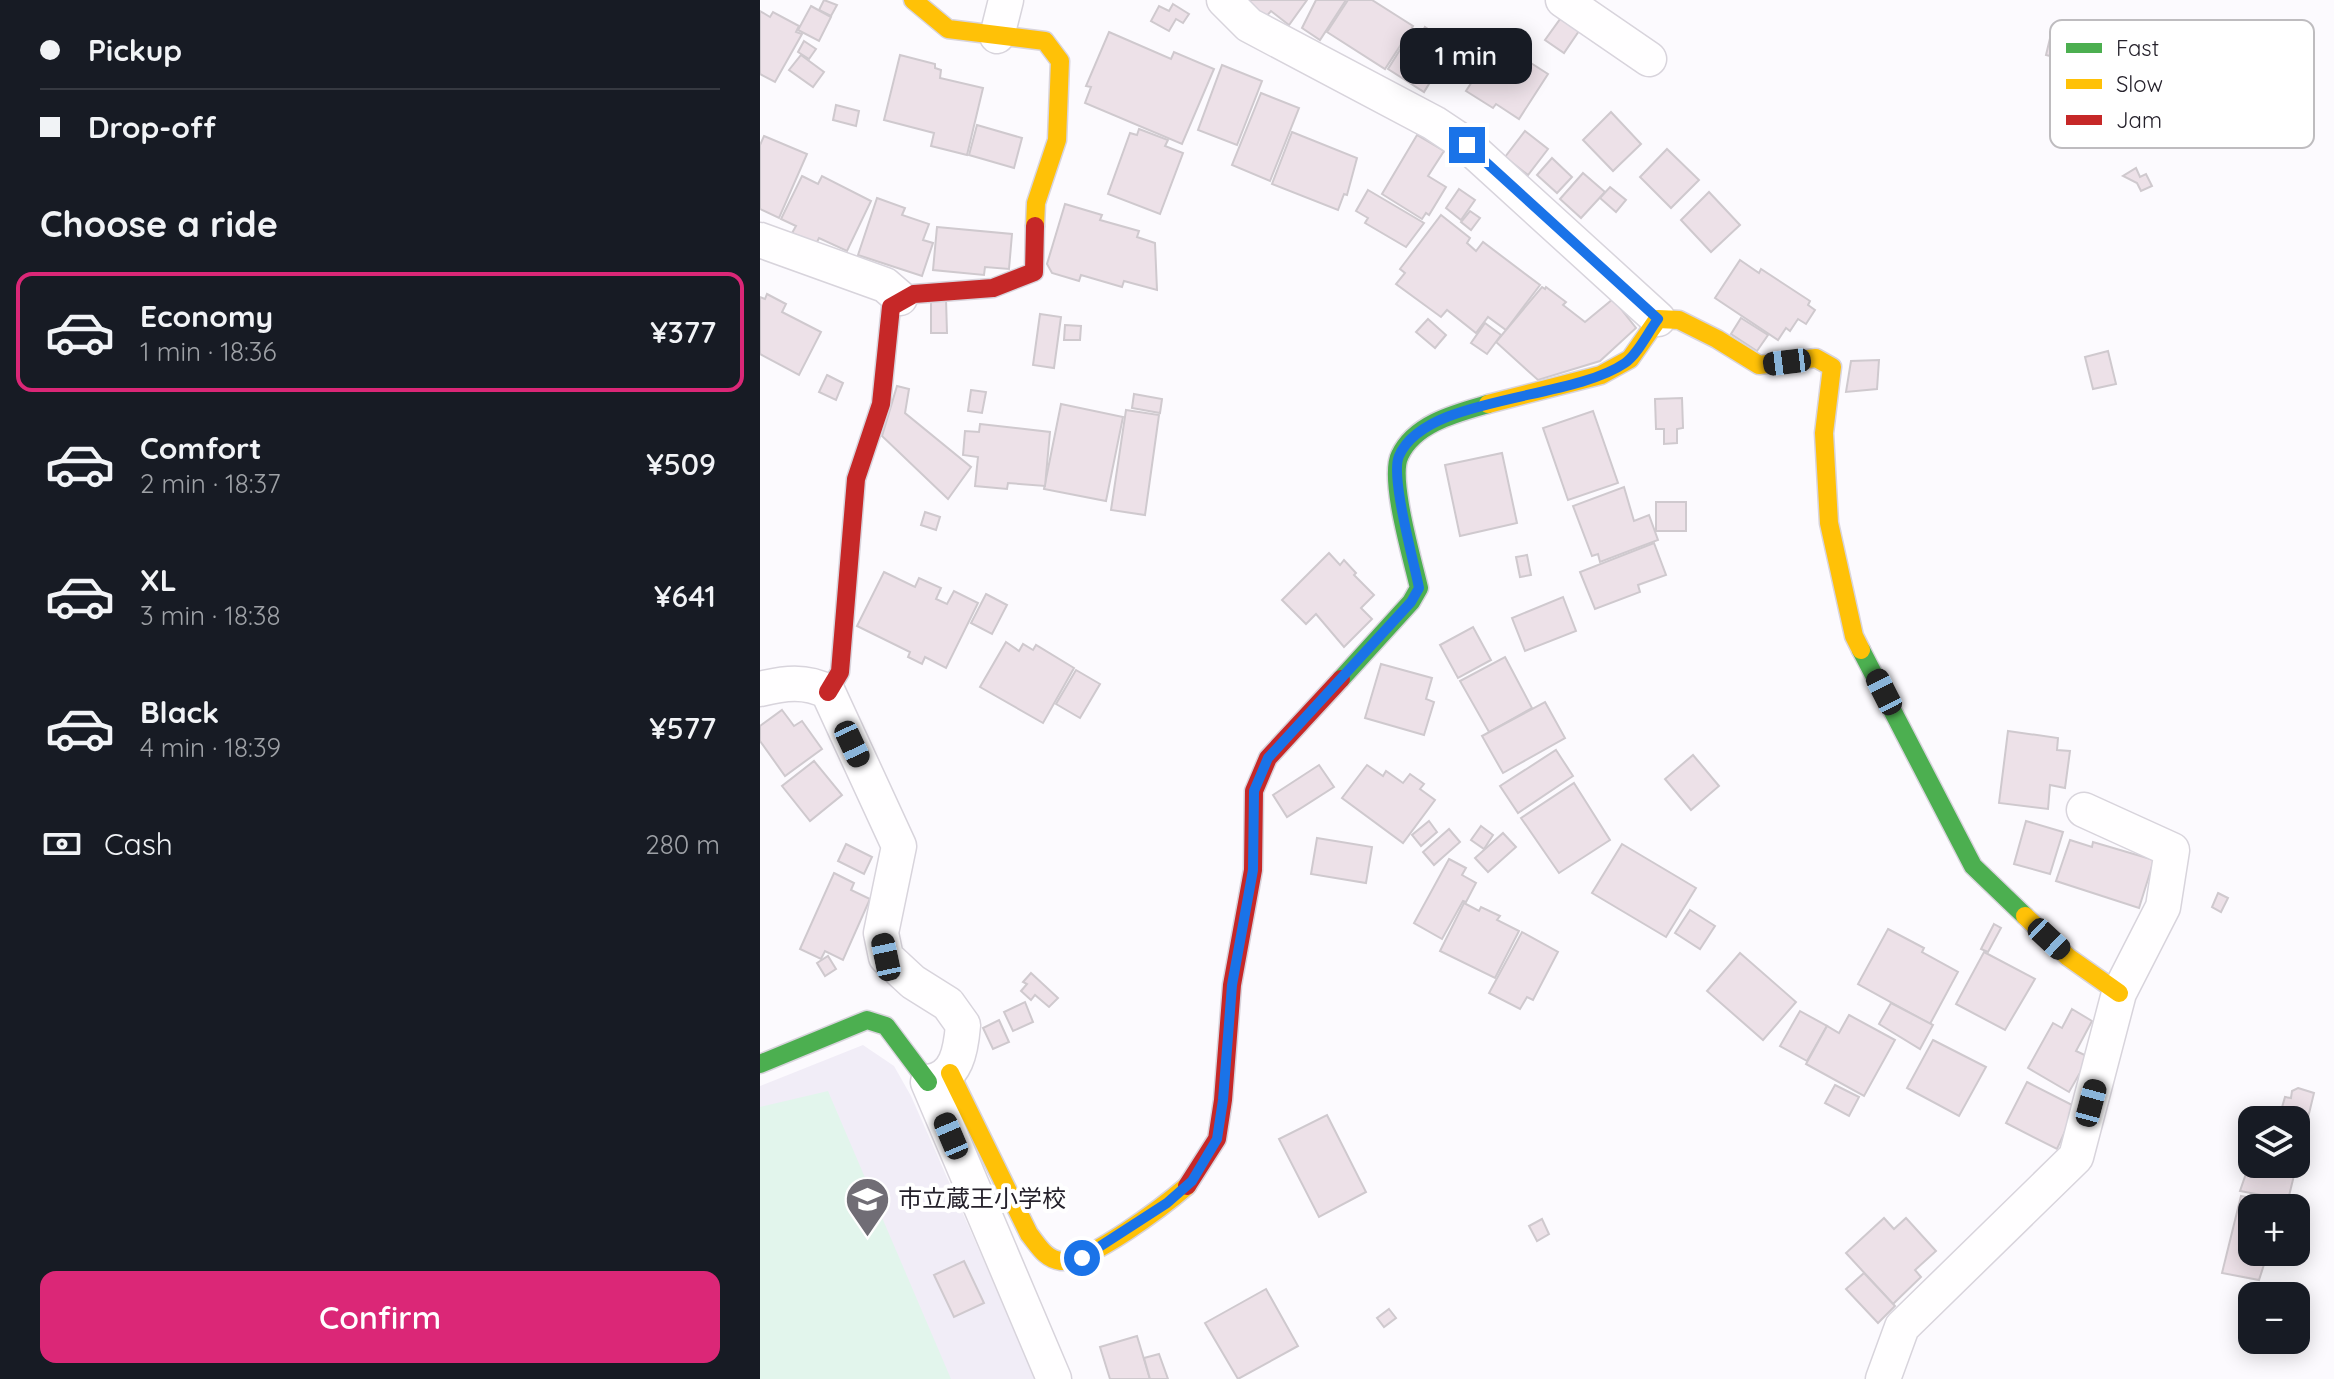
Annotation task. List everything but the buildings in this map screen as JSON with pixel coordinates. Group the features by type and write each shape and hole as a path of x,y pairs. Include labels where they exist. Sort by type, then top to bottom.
{"street":[{"path":"828,692 840,672 856,479 881,404 891,307 900,298 927,290 994,288 1034,272 1036,203 1057,140 1060,61 1045,41 948,29 913,0"},
{"path":"997,36 1006,0"},
{"path":"1224,0 1249,25 1434,123 1467,145 1658,319 1679,320 1759,365 1816,358 1832,367 1824,433 1829,523 1854,636 1973,866 2068,957 2119,993"},
{"path":"1563,0 1649,59"},
{"path":"760,240 885,285 900,298"},
{"path":"760,1064 867,1020 886,1026 939,1077 1029,1234 1046,1256 1061,1261 1082,1258 1167,1203 1192,1181 1217,1139 1232,985 1253,870 1254,791 1268,758 1411,602 1419,588 1398,486 1398,457 1419,431 1455,413 1583,383 1626,362 1658,319"},
{"path":"760,689 812,684 828,692 899,846 881,933 886,957 913,982 948,1004 963,1025 961,1049 939,1077"},
{"path":"1883,1379 1902,1327 2076,1157 2119,993 2163,907 2172,850 2084,810"},
{"path":"939,1077 1054,1379"}],"shaded area":[{"name":"市立蔵王小学校","path":"863,1045 894,1066 911,1096 1036,1379 760,1379 760,1086"}],"green space":[{"path":"828,1091 951,1379 760,1379 760,1107"}],"traffic: fast":[{"path":"1341,679 1411,602 1419,588 1399,500 1397,466 1400,455 1426,427 1488,404"},
{"path":"1861,650 1973,866 2025,916"},
{"path":"760,1064 867,1020 886,1026 928,1082"}],"traffic: slow":[{"path":"913,0 948,29 1045,41 1060,61 1057,140 1036,203 1035,226"},
{"path":"1488,404 1601,375 1630,359 1658,319 1679,320 1759,365 1816,358 1832,367 1824,433 1829,523 1854,636 1861,650"},
{"path":"2025,916 2068,957 2119,993"},
{"path":"950,1073 1029,1234 1051,1257 1061,1261 1073,1259 1107,1244 1187,1186"}],"traffic: jam":[{"path":"828,692 840,672 856,479 881,404 891,307 914,294 993,288 1034,272 1035,226"},
{"path":"1187,1186 1217,1139 1232,985 1253,870 1254,791 1268,758 1341,679"}],"place":[{"name":"市立蔵王小学校","path":"867,1238"}],"route":[{"path":"1082,1258 1167,1203 1192,1181 1217,1139 1232,985 1253,870 1254,791 1268,758 1411,602 1419,588 1398,486 1398,457 1419,431 1455,413 1583,383 1626,362 1658,319 1467,145"}]}
